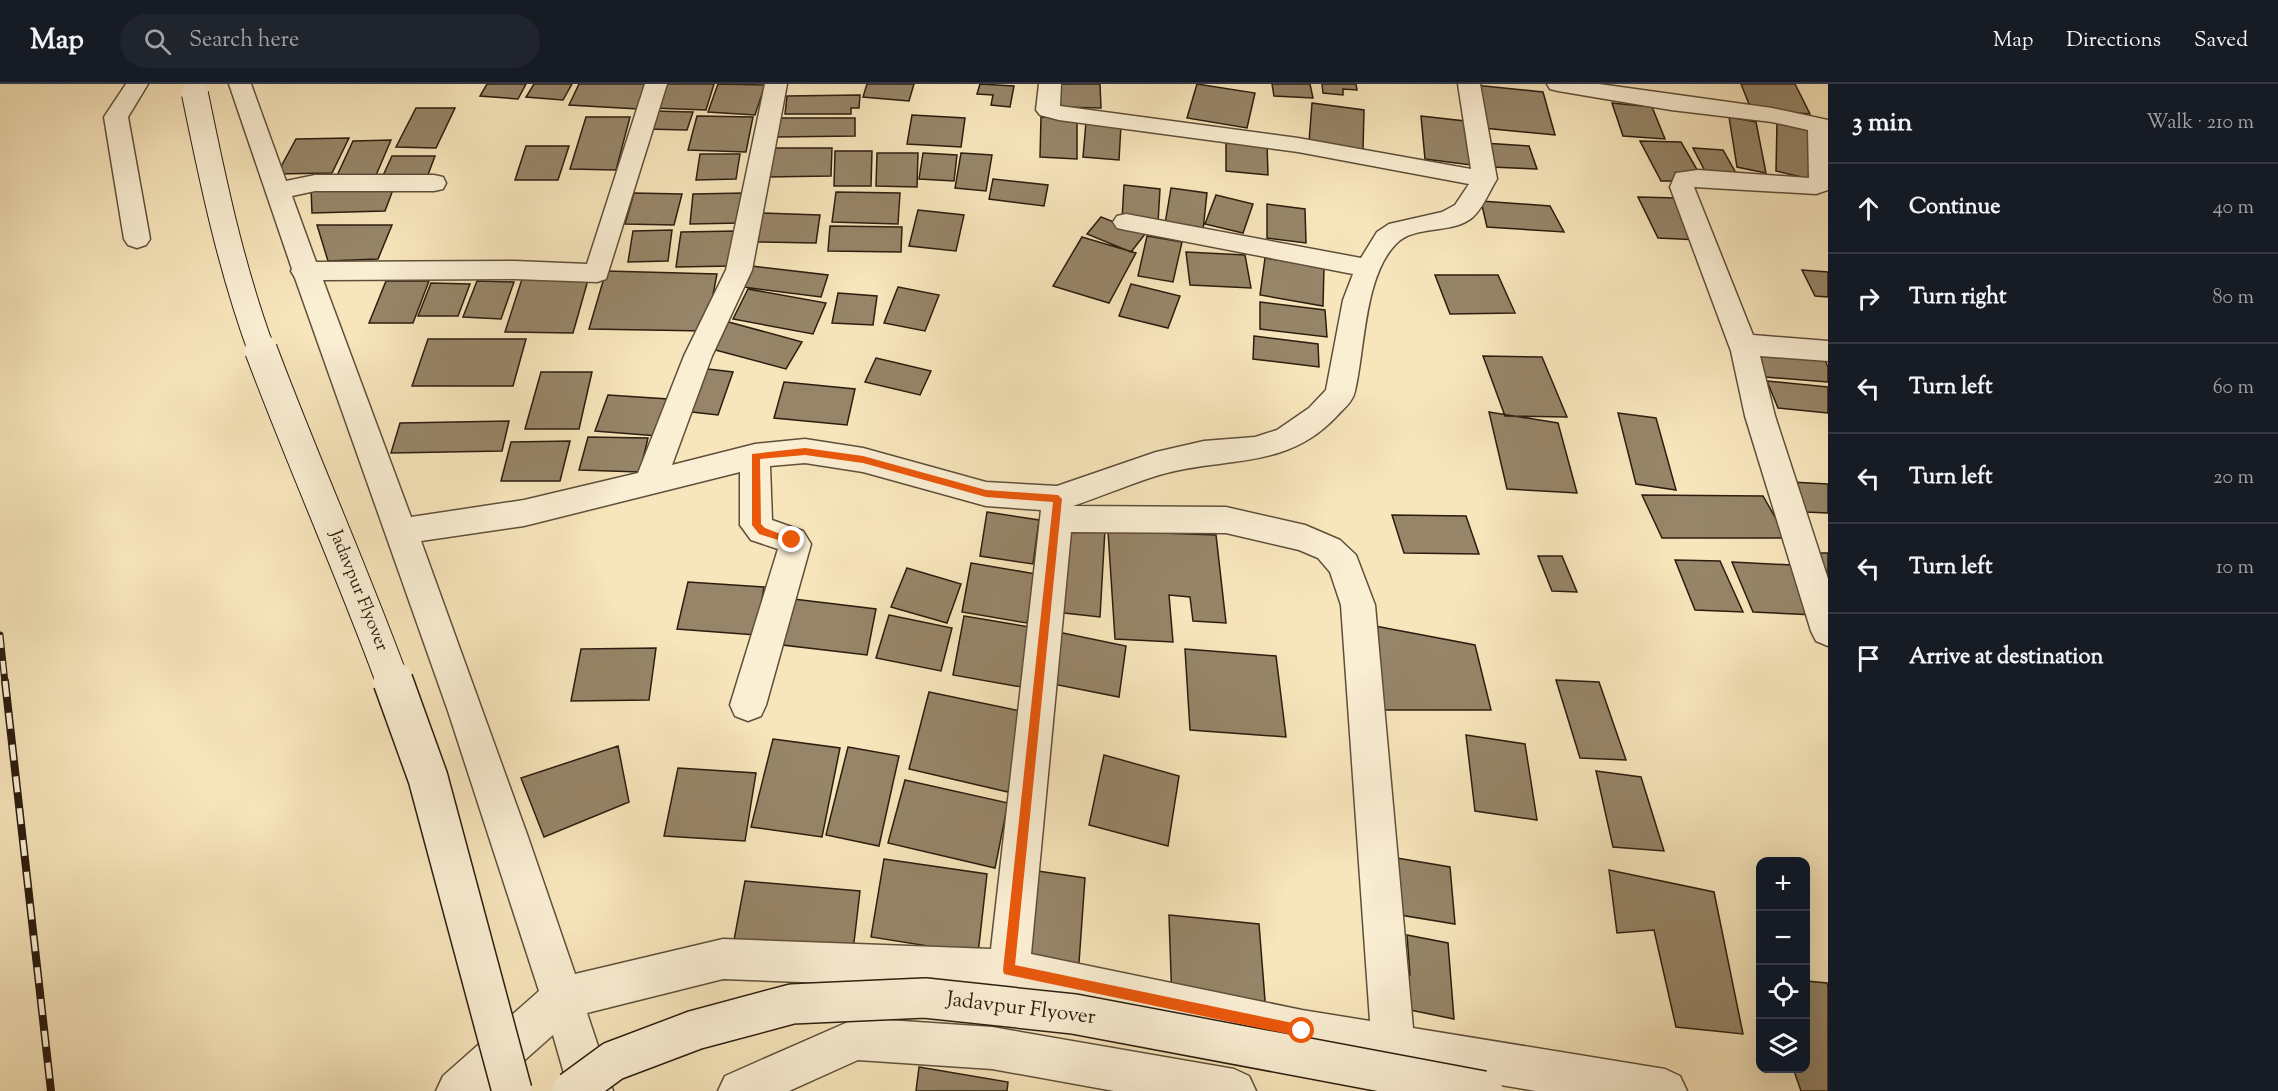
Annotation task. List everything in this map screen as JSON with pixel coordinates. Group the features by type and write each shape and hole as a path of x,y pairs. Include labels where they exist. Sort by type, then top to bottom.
{"street":[{"path":"137,84 116,117 137,239"},
{"path":"240,84 304,271 403,531 563,998 591,1091"},
{"path":"304,271 515,270 597,273 656,84"},
{"path":"649,484 698,356 739,270 776,84"},
{"path":"1050,84 1048,110 1059,113 1298,145 1485,179"},
{"path":"1056,509 1156,464 1204,453 1255,449 1288,438 1320,416 1340,394 1357,300 1368,268 1386,238 1398,230 1449,219 1464,212 1485,179 1469,84"},
{"path":"1558,84 1671,104 1772,115 1824,127 1821,183 1816,186 1698,178 1685,179 1682,187 1742,344 1760,416 1828,632"},
{"name":"Jadavpur Flyover","path":"195,94 218,207 244,303 291,431 361,594 428,778 512,1091"},
{"path":"277,191 315,183 434,183"},
{"path":"1126,222 1368,268"},
{"path":"1742,344 1828,351"},
{"path":"403,531 524,513 755,456 805,451 863,460 986,494 1056,509 1226,520 1305,538 1329,549 1344,565 1358,605 1393,1045"},
{"path":"748,705 795,544 792,540 762,531 756,525 755,456"},
{"path":"1009,970 1056,509"},
{"path":"458,1091 563,998 723,959 1009,970 1302,1031 1665,1091"},
{"name":"Jadavpur Flyover","path":"572,1091 613,1061 695,1030 792,1004 925,998 1074,1014 1483,1091"},
{"path":"740,1091 857,1039 992,1048 1234,1091"}],"building":[{"path":"487,84 526,84 518,99 480,96"},
{"path":"534,84 572,84 563,100 526,97"},
{"path":"579,84 649,84 638,109 569,105"},
{"path":"661,84 714,84 706,110 652,108"},
{"path":"718,84 765,85 755,115 708,112"},
{"path":"867,84 914,84 909,101 863,97"},
{"path":"980,84 1014,86 1010,107 991,105 993,95 977,94"},
{"path":"1059,84 1100,84 1101,108 1059,107"},
{"path":"1197,84 1255,93 1247,128 1187,118"},
{"path":"1272,84 1310,84 1313,98 1274,96"},
{"path":"1322,84 1356,84 1357,90 1343,89 1343,95 1323,93"},
{"path":"1741,84 1795,84 1810,114 1751,109"},
{"path":"1474,85 1543,92 1555,135 1483,128"},
{"path":"860,95 859,108 851,108 851,114 785,114 787,96"},
{"path":"1312,103 1364,110 1363,150 1309,142"},
{"path":"1612,103 1652,107 1665,139 1623,136"},
{"path":"416,108 455,108 436,148 396,147"},
{"path":"651,111 693,112 687,130 645,129"},
{"path":"912,115 965,118 961,147 907,144"},
{"path":"697,116 753,117 746,152 688,150"},
{"path":"1421,116 1465,121 1471,165 1425,159"},
{"path":"586,117 630,117 616,170 570,169"},
{"path":"1041,117 1077,118 1077,159 1040,157"},
{"path":"1729,117 1756,122 1766,173 1737,167"},
{"path":"778,118 855,118 855,136 777,137"},
{"path":"1777,121 1810,129 1810,179 1776,171"},
{"path":"1086,122 1121,125 1119,160 1083,157"},
{"path":"349,138 332,173 277,174 296,139"},
{"path":"391,140 374,180 335,180 353,141"},
{"path":"1226,140 1267,144 1268,175 1226,171"},
{"path":"1640,141 1681,142 1699,173 1675,173 1679,181 1661,181"},
{"path":"1483,143 1529,146 1537,169 1491,167"},
{"path":"526,146 569,146 558,180 515,180"},
{"path":"768,148 832,148 831,176 766,177"},
{"path":"1693,148 1723,150 1737,175 1706,173"},
{"path":"835,151 872,151 871,186 834,186"},
{"path":"877,153 918,153 917,187 876,186"},
{"path":"923,153 957,155 954,181 919,179"},
{"path":"961,153 992,155 986,191 955,188"},
{"path":"700,154 740,154 736,179 696,180"},
{"path":"392,156 435,156 426,180 381,180"},
{"path":"993,179 1048,185 1044,206 989,199"},
{"path":"1124,185 1160,189 1158,223 1122,219"},
{"path":"394,187 385,211 312,213 311,188"},
{"path":"1171,188 1207,193 1203,230 1165,224"},
{"path":"836,192 900,193 898,224 832,222"},
{"path":"634,193 682,194 674,225 625,224"},
{"path":"744,193 741,223 690,224 693,194"},
{"path":"1216,195 1253,204 1243,233 1205,224"},
{"path":"1638,197 1677,198 1699,240 1658,238"},
{"path":"1481,201 1550,206 1564,232 1487,227"},
{"path":"1267,204 1305,209 1306,243 1267,238"},
{"path":"918,210 964,215 956,251 909,246"},
{"path":"762,213 820,215 816,243 758,242"},
{"path":"1101,217 1145,234 1131,252 1087,234"},
{"path":"317,225 392,225 378,259 328,261"},
{"path":"830,226 902,227 901,252 828,251"},
{"path":"672,230 668,261 628,262 633,231"},
{"path":"736,231 732,266 676,267 681,232"},
{"path":"1147,236 1182,242 1173,282 1138,276"},
{"path":"1082,237 1136,253 1109,303 1053,286"},
{"path":"1186,252 1245,255 1251,288 1190,285"},
{"path":"1265,258 1324,267 1323,306 1260,295"},
{"path":"752,266 828,275 821,297 743,287"},
{"path":"1802,270 1828,272 1828,297 1815,296"},
{"path":"606,271 717,274 706,331 589,329"},
{"path":"1435,275 1498,275 1515,313 1450,314"},
{"path":"522,279 588,280 573,333 505,332"},
{"path":"386,281 429,281 413,323 369,323"},
{"path":"477,281 514,282 501,319 463,317"},
{"path":"431,283 470,284 458,316 418,316"},
{"path":"1131,284 1180,296 1168,328 1119,316"},
{"path":"898,287 939,295 925,331 884,323"},
{"path":"748,289 826,303 813,334 733,319"},
{"path":"838,293 877,296 873,325 832,323"},
{"path":"1260,302 1325,310 1327,337 1260,329"},
{"path":"725,321 802,342 786,369 708,348"},
{"path":"1254,336 1318,344 1319,367 1253,359"},
{"path":"428,339 526,339 513,386 412,386"},
{"path":"1753,350 1823,356 1828,367 1828,382 1765,377"},
{"path":"1483,356 1542,357 1567,417 1505,416"},
{"path":"876,358 931,371 920,395 865,382"},
{"path":"699,368 733,372 718,415 683,411"},
{"path":"541,372 592,372 579,429 525,429"},
{"path":"1767,381 1828,387 1828,413 1778,408"},
{"path":"784,382 855,389 847,425 774,418"},
{"path":"608,395 668,399 658,436 595,431"},
{"path":"1489,412 1558,423 1577,493 1507,489"},
{"path":"1618,413 1656,418 1676,490 1636,484"},
{"path":"509,421 502,451 391,453 400,423"},
{"path":"588,437 648,438 640,472 579,470"},
{"path":"570,441 560,481 501,481 511,442"},
{"path":"1791,482 1828,484 1828,513 1806,512"},
{"path":"1642,495 1763,496 1787,538 1662,538"},
{"path":"987,512 1039,520 1033,564 980,556"},
{"path":"1392,515 1466,516 1479,554 1404,553"},
{"path":"1062,523 1105,529 1100,617 1055,612"},
{"path":"1108,531 1216,535 1226,623 1193,621 1190,597 1169,595 1173,642 1115,639"},
{"path":"1817,553 1828,553 1828,574"},
{"path":"1538,556 1562,556 1577,592 1552,591"},
{"path":"1675,560 1720,561 1743,612 1695,610"},
{"path":"1732,562 1791,565 1814,615 1753,612"},
{"path":"971,563 1036,574 1027,623 962,612"},
{"path":"907,568 961,584 947,623 891,607"},
{"path":"688,582 764,587 756,635 677,629"},
{"path":"785,598 876,609 867,655 774,644"},
{"path":"889,615 952,628 941,671 876,658"},
{"path":"964,616 1036,628 1027,688 953,675"},
{"path":"1375,626 1475,645 1491,710 1378,710"},
{"path":"1058,632 1126,646 1119,697 1048,683"},
{"path":"656,648 649,700 571,701 581,649"},
{"path":"1185,649 1276,656 1286,737 1190,730"},
{"path":"1556,680 1599,682 1626,760 1580,758"},
{"path":"929,692 1025,712 1008,792 909,769"},
{"path":"1466,735 1525,744 1537,820 1475,811"},
{"path":"773,739 840,748 822,837 751,827"},
{"path":"618,746 629,802 544,837 521,778"},
{"path":"848,747 899,756 879,846 826,835"},
{"path":"1104,755 1179,776 1168,846 1089,825"},
{"path":"678,768 756,773 745,841 664,836"},
{"path":"1596,771 1641,777 1664,851 1613,847"},
{"path":"905,780 1008,803 995,868 888,843"},
{"path":"1385,856 1450,867 1455,924 1388,913"},
{"path":"884,859 987,874 978,954 871,937"},
{"path":"1024,869 1085,878 1078,977 1013,967"},
{"path":"1609,870 1714,892 1743,1034 1676,1027 1654,930 1617,933"},
{"path":"745,881 860,891 853,951 734,940"},
{"path":"1169,915 1259,924 1266,1013 1172,1004"},
{"path":"1407,935 1448,943 1454,1019 1395,1007 1394,972 1410,975"},
{"path":"1810,981 1827,983 1828,1091 1801,1091 1795,1073 1810,1073"},
{"path":"919,1067 1008,1082 1007,1091 916,1091"}],"railway":[{"path":"0,635 5,683"},
{"path":"5,681 51,1091"}],"route":[{"path":"792,540 762,531 756,525 755,456 805,451 863,460 986,494 1058,499 1009,970 1302,1031"}]}
